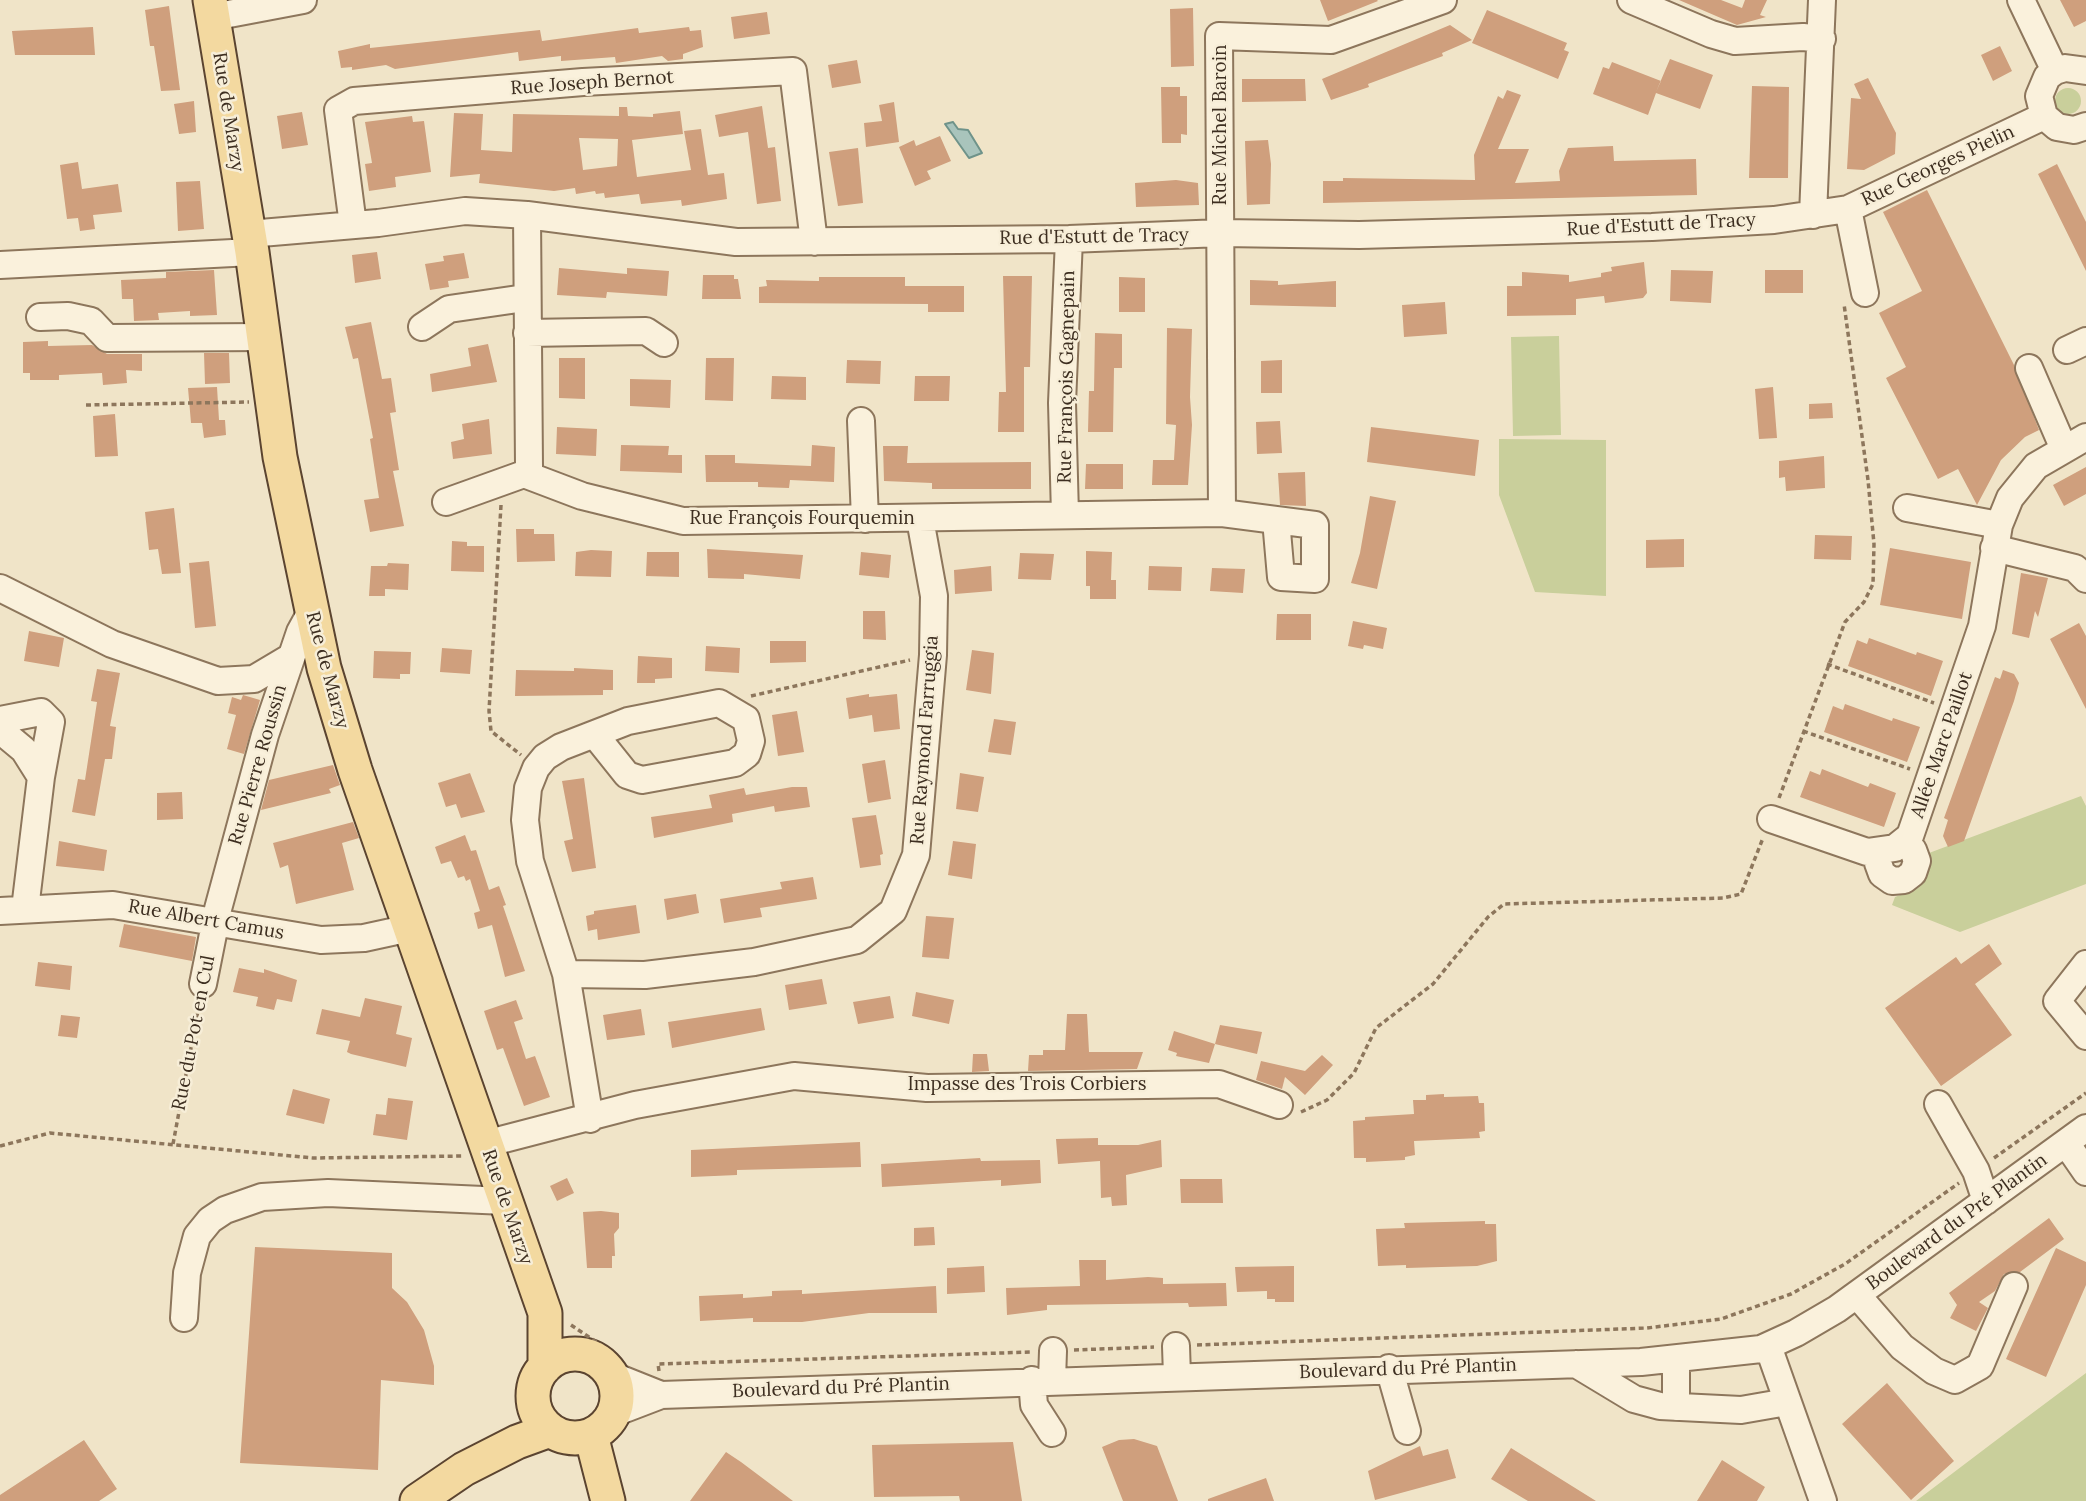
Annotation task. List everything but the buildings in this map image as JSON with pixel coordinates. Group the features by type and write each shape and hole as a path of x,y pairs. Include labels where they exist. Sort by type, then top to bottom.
{"main road":[{"name":"Rue de Marzy","path":"212,8 250,243 279,457 311,612 355,770 545,1314 545,1367"},
{"name":"Rue de Marzy","path":"545,1314 578,1354"},
{"path":"602,1424 563,1436 550,1430 537,1412 534,1401 538,1377 545,1367 566,1355 578,1354 591,1357 611,1375 616,1387 602,1424 608,1501"},
{"path":"464,1469 534,1401"},
{"path":"417,1501 464,1469 517,1442 550,1430"}],"street":[{"path":"212,8 303,0"},
{"name":"Rue Michel Baroin","path":"1222,233 1219,36 1331,40 1443,0"},
{"path":"1631,0 1735,41 1803,37 1822,39"},
{"path":"1822,0 1831,212 1854,293"},
{"path":"2021,0 2055,71"},
{"path":"2085,130 2065,130 2044,116 2039,96 2047,77 2055,71 2065,68 2086,71"},
{"name":"Rue Joseph Bernot","path":"366,224 338,110 354,101 583,82 793,71 814,242"},
{"name":"Rue Georges Pielin","path":"1831,212 2044,116"},
{"name":"Rue d'Estutt de Tracy","path":"0,265 250,243 304,229 465,211 527,215 736,242 1069,239 1222,233 1359,235 1652,227 1831,212"},
{"path":"446,502 515,476 529,467 525,298 527,215"},
{"path":"1222,233 1219,317 1222,513"},
{"name":"Rue François Gagnepain","path":"1065,515 1062,403 1069,239"},
{"path":"422,327 449,309 525,298"},
{"path":"40,317 68,316 91,321 107,338 263,337"},
{"path":"527,334 646,331 663,343"},
{"path":"2029,368 2075,443"},
{"path":"861,421 865,519"},
{"name":"Allée Marc Paillot","path":"1771,819 1867,852 1892,847 1910,836 1944,745 1982,626 1996,537 2010,498 2036,466 2075,443"},
{"name":"Rue François Fourquemin","path":"515,476 683,521 1222,513 1276,520"},
{"path":"1907,508 1996,537 2075,568 2086,579"},
{"name":"Rue Raymond Farruggia","path":"566,974 645,975 754,962 856,940 893,911 916,855 933,655 934,596 922,530 923,518"},
{"path":"0,588 143,656 218,681 254,680 291,657"},
{"name":"Rue Pierre Roussin","path":"215,922 277,696 311,612"},
{"path":"254,680 277,696"},
{"path":"590,1119 566,974 530,861 525,820 528,788 536,768 545,757 561,747 628,721 719,703 746,719 751,741 747,754 735,763 642,780 627,775 595,735"},
{"path":"0,720 41,712 51,722 13,910"},
{"path":"0,730 24,750 41,777"},
{"name":"Rue Albert Camus","path":"13,910 113,905 321,940 364,938 410,928"},
{"name":"Rue du Pot en Cul","path":"203,984 215,922"},
{"path":"2086,964 2057,1001 2086,1036"},
{"name":"Impasse des Trois Corbiers","path":"485,1144 590,1119 635,1105 794,1076 927,1088 1219,1084 1279,1105"},
{"path":"1938,1104 1976,1171 1986,1201"},
{"path":"2076,1135 2086,1172"},
{"name":"Boulevard du Pré Plantin","path":"602,1424 661,1395 1676,1360 1768,1346 1796,1334 1857,1295 2076,1135"},
{"path":"184,1318 187,1273 197,1236 210,1220 225,1210 262,1197 328,1193 505,1201"},
{"path":"1857,1295 1902,1347 1934,1371 1955,1380 1980,1366 2014,1286"},
{"path":"1176,1346 1177,1376"},
{"path":"1768,1346 1821,1499"},
{"path":"1052,1433 1034,1405 1053,1351"},
{"path":"1676,1360 1676,1407"},
{"path":"1574,1364 1634,1399 1676,1407 1741,1410 1787,1402"},
{"path":"1389,1368 1407,1432"},
{"name":"Boulevard du Pré Plantin","path":"611,1375 661,1395"}],"path":[{"path":"1279,1105 1300,1112 1327,1100 1354,1073 1376,1028 1433,984 1488,916 1504,904 1723,898 1741,894 1827,664 1845,622 1864,602 1872,584 1874,544 1854,293"},
{"path":"86,405 272,402"},
{"path":"515,476 500,518 489,711 491,731 536,768"},
{"path":"719,703 933,655"},
{"path":"1827,664 1939,704"},
{"path":"1803,731 1914,771 1918,760"},
{"name":"Rue du Pot en Cul","path":"173,1143 203,984"},
{"path":"661,1395 658,1364 1647,1328 1721,1319 1791,1294 1844,1264 2086,1093"},
{"path":"0,1146 50,1133 313,1158 464,1156 485,1144"},
{"path":"854,1358 855,1367"}],"green space":[{"path":"2068,88 2077,92 2081,101 2077,110 2068,114 2059,110 2055,101 2059,92"},
{"path":"1559,336 1561,435 1513,436 1511,337"},
{"path":"1499,439 1606,440 1606,596 1535,592 1499,495"},
{"path":"2081,796 2086,806 2086,884 1960,932 1892,905 1895,897 1918,888 1927,876 1929,853"},
{"path":"2086,1373 2086,1501 1916,1501 2011,1429"}],"water":[{"path":"953,122 958,129 968,130 982,153 969,158 945,124"}]}
